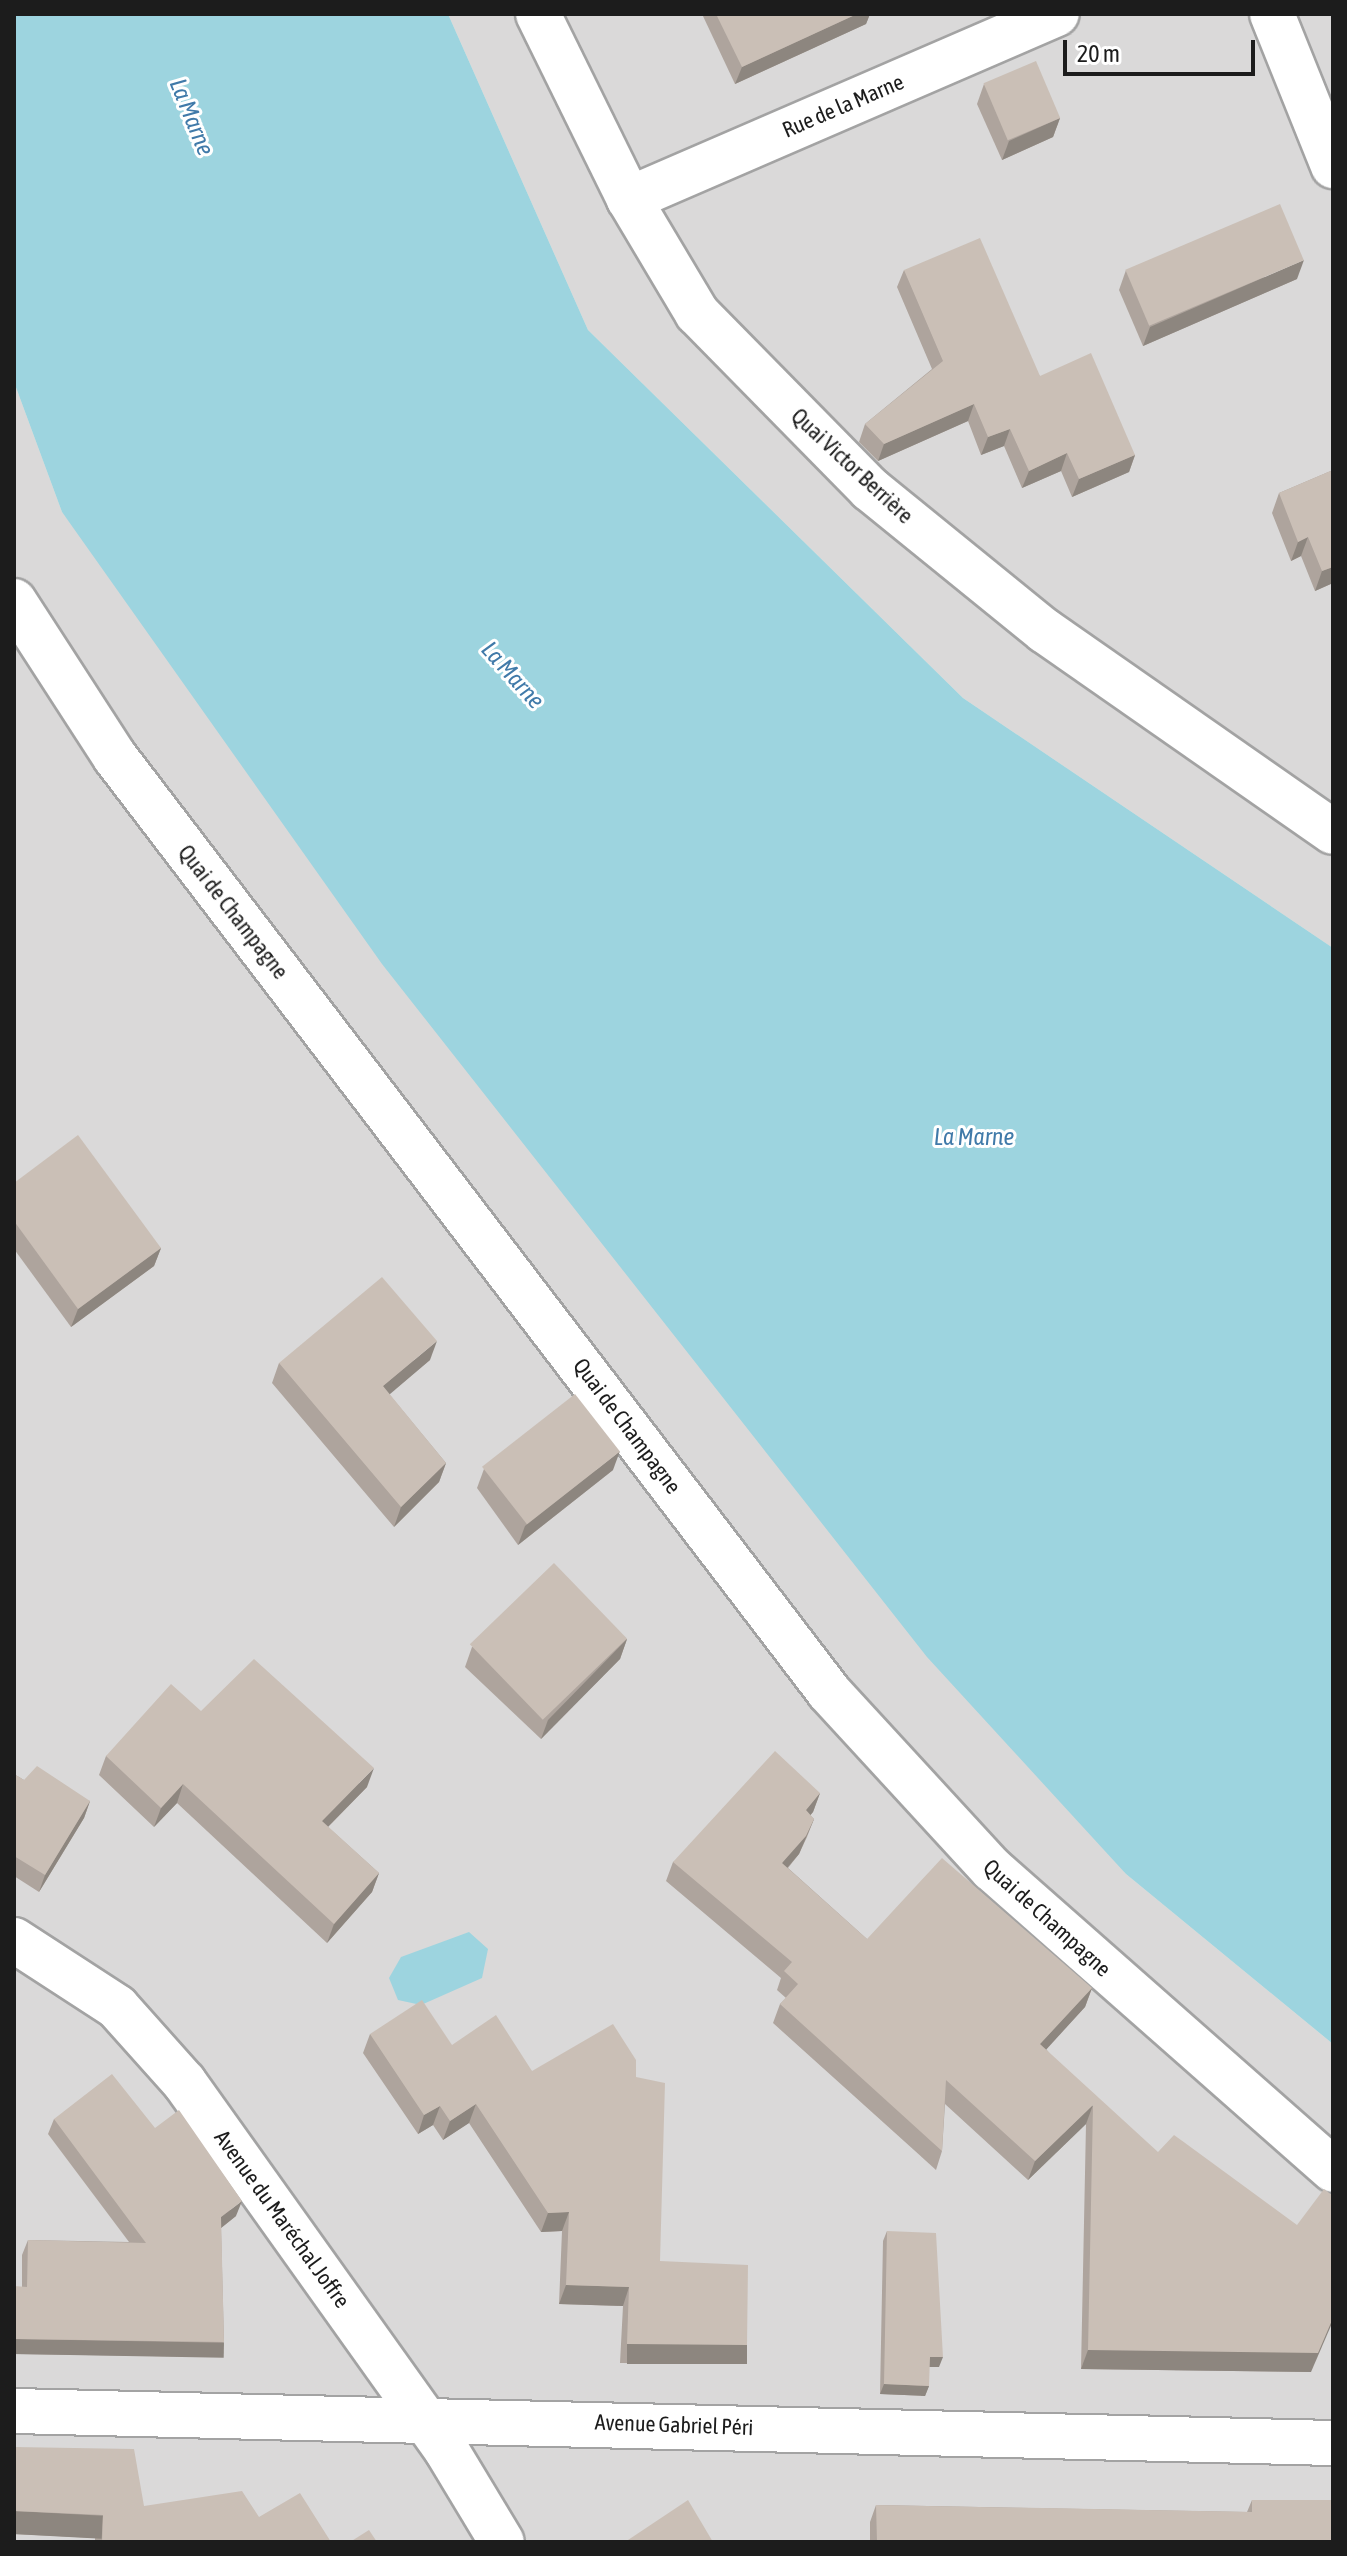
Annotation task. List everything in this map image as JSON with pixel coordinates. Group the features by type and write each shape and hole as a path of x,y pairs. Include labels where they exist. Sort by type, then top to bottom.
{"street":[{"name":"Quai Victor Berrière","path":"538,14 629,199 697,313 870,489 1045,631 1333,832"},
{"name":"Rue de la Marne","path":"629,199 1057,14"},
{"path":"1272,14 1333,166"},
{"name":"Quai de Champagne","path":"14,601 115,757 829,1692 992,1869 1333,2170"},
{"name":"Avenue du Maréchal Joffre","path":"14,1940 117,2007 184,2082 420,2418 502,2542"},
{"name":"Avenue Gabriel Péri","path":"14,2411 420,2418 1333,2443"}],"shaded area":[{"path":"448,14 1333,14 1333,948 963,698 588,330"},
{"path":"14,382 62,512 1126,1874 1333,2044 1333,2542 14,2542"}],"water":[{"name":"La Marne","path":"14,14 448,14 588,330 963,698 1333,948 1333,2044 1126,1874 927,1657 382,964 62,512 14,382"},
{"path":"469,1932 488,1949 482,1978 421,2005 398,2000 389,1978 401,1957"}],"building":[{"path":"716,14 857,14 742,67"},
{"path":"1036,61 1060,118 1008,140 984,83"},
{"path":"1280,204 1304,260 1149,326 1125,270"},
{"path":"980,238 1040,376 1091,353 1135,455 1079,479 1067,453 1029,471 1010,429 988,437 974,404 884,444 865,424 943,361 904,270"},
{"path":"1333,470 1333,567 1322,571 1308,537 1298,542 1279,493"},
{"path":"78,1135 161,1248 78,1309 14,1221 14,1183"},
{"path":"382,1277 437,1341 383,1386 446,1463 401,1507 279,1363"},
{"path":"575,1394 620,1452 527,1524 482,1467"},
{"path":"554,1563 627,1639 543,1720 470,1644"},
{"path":"254,1659 374,1768 322,1821 379,1873 334,1924 183,1784 161,1808 106,1756 171,1684 201,1711"},
{"path":"775,1751 820,1793 806,1810 814,1819 806,1836 782,1863 867,1939 942,1858 1092,1988 1040,2044 1158,2152 1174,2135 1297,2225 1324,2189 1333,2196 1333,2318 1318,2353 1088,2350 1093,2105 1035,2161 946,2080 942,2151 780,2004 798,1984 784,1971 792,1962 673,1862"},
{"path":"37,1766 90,1801 45,1875 14,1856 14,1774 24,1780"},
{"path":"422,2000 452,2045 496,2015 532,2071 613,2024 636,2060 636,2077 665,2083 660,2261 748,2265 747,2345 627,2344 629,2287 566,2285 569,2212 548,2213 476,2104 450,2121 440,2106 424,2115 370,2034"},
{"path":"112,2074 155,2128 179,2110 242,2201 221,2217 224,2342 14,2339 14,2286 27,2287 28,2240 146,2243 54,2119"},
{"path":"887,2231 936,2233 943,2357 930,2357 929,2386 884,2384"},
{"path":"14,2447 134,2449 144,2506 242,2491 259,2517 300,2493 331,2542 102,2542 103,2515 14,2511"},
{"path":"688,2500 713,2542 625,2542"},
{"path":"1252,2500 1333,2500 1333,2542 877,2542 876,2505 1252,2512"},
{"path":"369,2530 377,2542 350,2542"}]}
